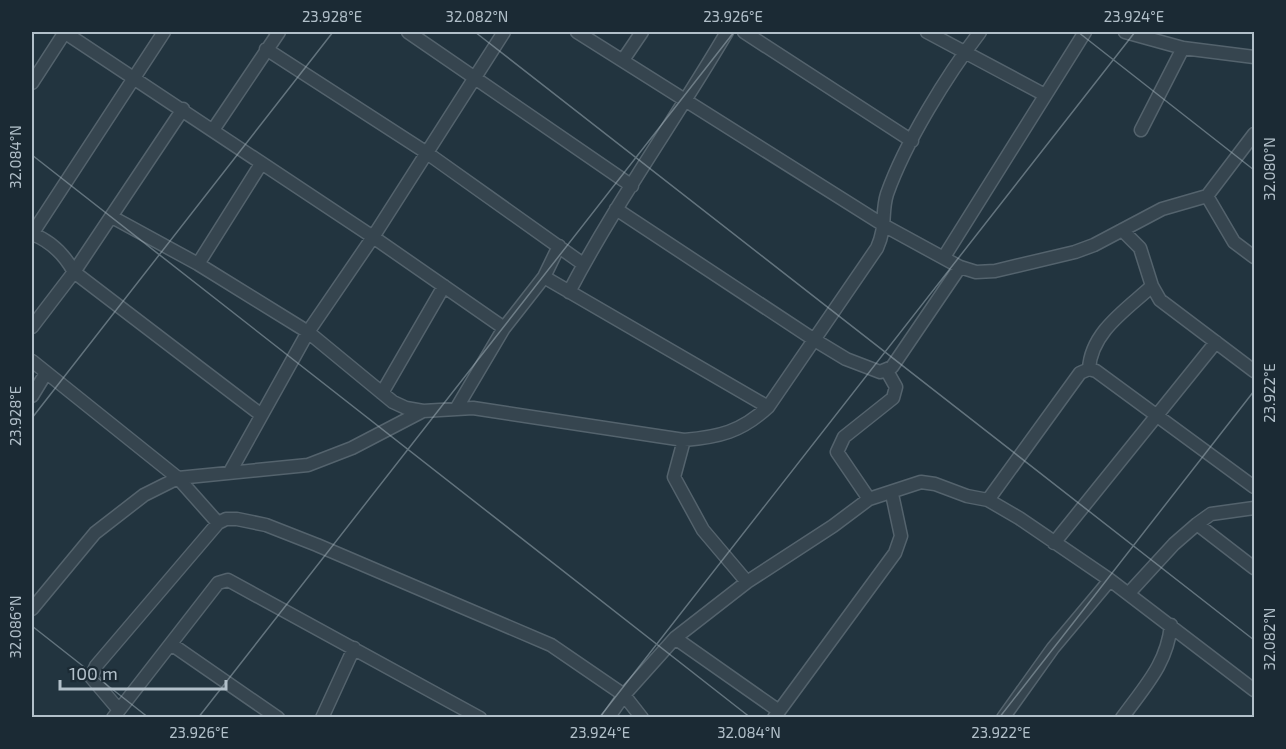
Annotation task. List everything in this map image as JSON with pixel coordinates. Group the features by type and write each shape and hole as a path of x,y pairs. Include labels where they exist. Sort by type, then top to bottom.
{"street":[{"path":"32,83 64,32 213,129 504,328"},
{"path":"164,32 32,234 54,246 74,273 260,414"},
{"path":"213,129 279,32"},
{"path":"408,32 632,186"},
{"path":"230,472 260,414 308,332 373,237 504,32"},
{"path":"577,32 885,226 960,267 976,272 996,271 1075,252 1162,209 1207,196 1254,134"},
{"path":"623,60 642,32"},
{"path":"569,292 616,209 687,100 727,32"},
{"path":"744,32 912,141"},
{"path":"927,32 1045,95"},
{"path":"112,217 198,264 308,332 382,393 406,408 423,411 473,408 684,440 718,437 752,422 768,406 877,248 885,226 887,195 912,141 964,52 980,32"},
{"path":"944,257 1085,32"},
{"path":"1125,32 1183,48 1254,57"},
{"path":"1141,130 1183,48"},
{"path":"267,49 427,153 583,264"},
{"path":"32,327 74,273 183,109"},
{"path":"1242,150 1254,156"},
{"path":"198,264 261,164"},
{"path":"1207,196 1234,242 1254,257"},
{"path":"616,209 813,339 846,359 880,372 887,371 960,267"},
{"path":"1122,230 1140,248 1152,286 1160,300 1254,371"},
{"path":"456,409 504,328 544,277 559,246"},
{"path":"544,277 768,406"},
{"path":"382,393 444,286"},
{"path":"1089,369 1090,355 1097,338 1152,286"},
{"path":"1054,543 1216,342"},
{"path":"32,361 178,478 218,522"},
{"path":"988,500 1080,373 1089,369 1096,371 1254,487"},
{"path":"869,499 837,452 844,437 894,398 896,387 887,371"},
{"path":"32,396 46,373"},
{"path":"32,609 95,533 144,495 178,478 308,465 352,448 423,411"},
{"path":"684,440 674,477 703,531 747,582"},
{"path":"608,717 624,695 675,638 747,582 833,526 869,499 892,494 921,482 988,500 1129,593 1254,690"},
{"path":"675,638 777,714 895,553 902,536 892,494"},
{"path":"1129,593 1174,544 1211,514 1254,507"},
{"path":"480,717 228,580 218,583 116,714 91,677 96,666 218,522 237,519 266,525 317,544 551,645 624,695 642,717"},
{"path":"1197,524 1253,563"},
{"path":"1003,717 1053,648 1110,580"},
{"path":"1122,717 1162,662 1168,646 1171,625"},
{"path":"171,644 278,717"},
{"path":"322,717 354,648"}]}
